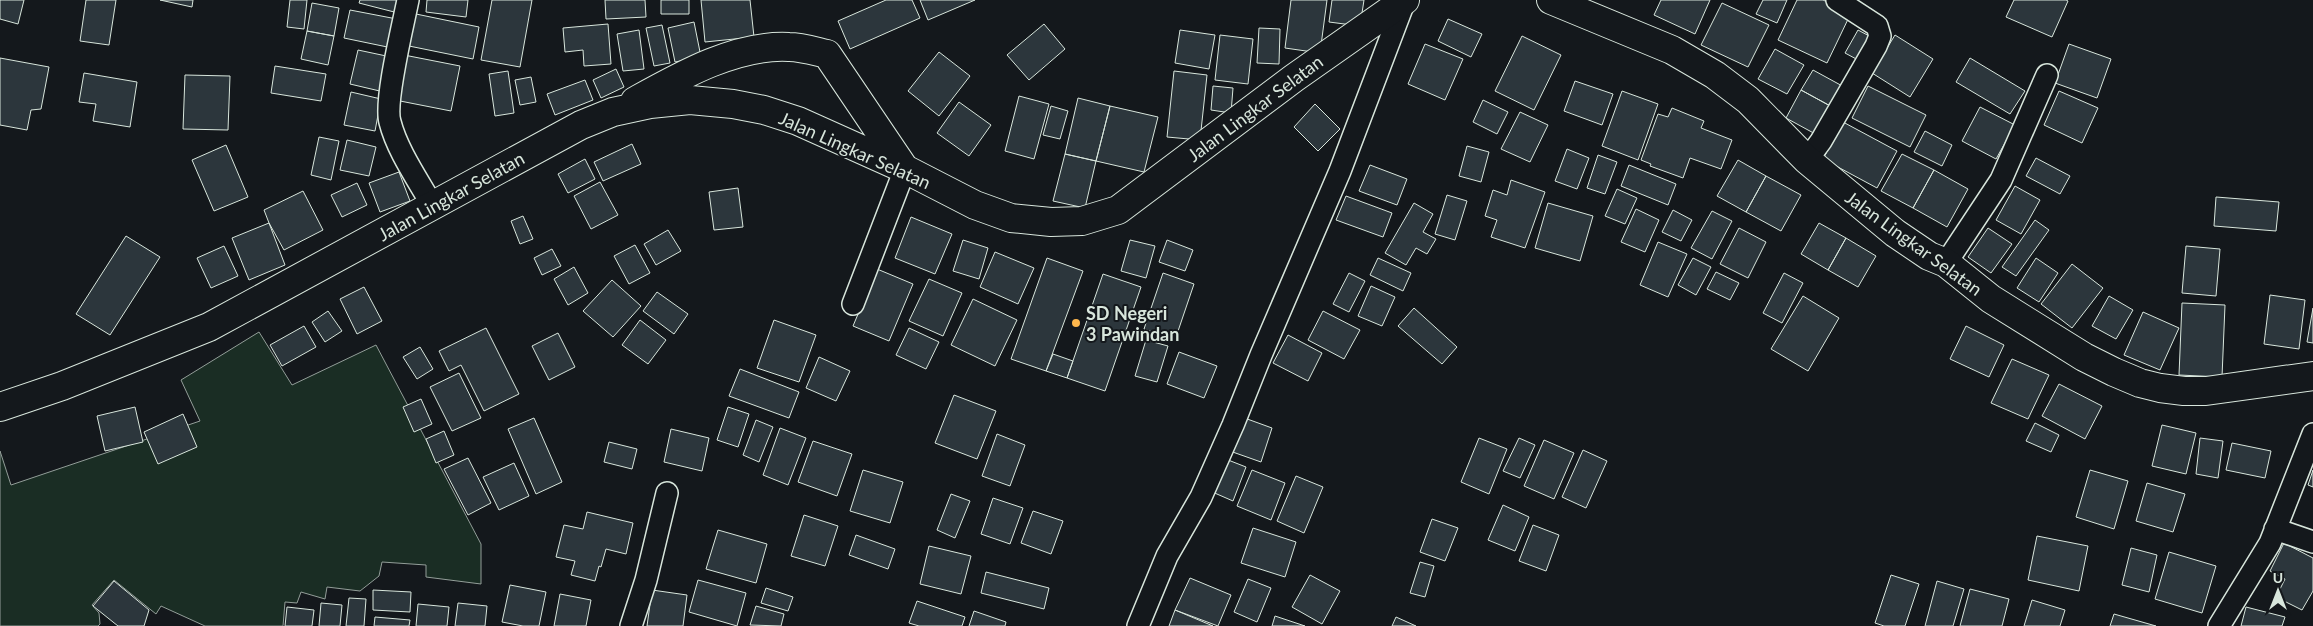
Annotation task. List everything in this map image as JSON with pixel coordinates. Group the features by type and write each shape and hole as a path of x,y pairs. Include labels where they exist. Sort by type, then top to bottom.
{"street":[{"path":"408,0 389,103 389,121 396,138 432,205"},
{"path":"1138,626 1168,556 1201,497 1233,425 1340,171 1405,0"},
{"name":"Jalan Lingkar Selatan","path":"0,407 71,382 209,327 581,125 614,112 650,104 690,100 733,104 764,110 798,121 904,169 975,205 1011,218 1051,222 1082,221 1118,210 1309,68 1405,0"},
{"name":"Jalan Lingkar Selatan","path":"1551,0 1672,50 1715,75 1748,100 1807,160 1895,233 1929,256 1946,263 1991,299 2084,357 2140,383 2176,390 2206,391 2313,376"},
{"path":"1807,160 1821,142 1880,36 1877,26 1837,0"},
{"path":"614,112 695,69 751,50 789,46 827,54 904,169 853,304"},
{"path":"1946,263 2004,175 2047,75"},
{"path":"2219,626 2270,543 2313,434"},
{"path":"632,626 646,580 667,493"},
{"path":"2276,529 2313,542"}],"green space":[{"path":"259,332 292,385 376,345 481,544 481,584 426,577 426,565 382,562 379,576 360,591 327,587 325,599 301,592 297,603 285,602 283,626 205,626 161,606 156,614 114,580 92,605 99,613 100,624 98,626 0,626 0,451 11,485 200,421 181,380"}],"building":[{"path":"0,0 24,0 18,24 0,19"},
{"path":"86,0 116,0 109,45 80,41"},
{"path":"160,0 193,0 192,7"},
{"path":"290,0 307,0 304,29 287,27"},
{"path":"360,0 405,0 402,14 359,3"},
{"path":"427,0 468,0 466,17 426,12"},
{"path":"492,0 532,0 520,67 481,60"},
{"path":"605,0 645,0 646,17 606,19"},
{"path":"661,0 689,0 689,14 661,14"},
{"path":"701,0 750,0 754,37 705,42"},
{"path":"886,0 912,0 920,18 850,49 838,21"},
{"path":"920,0 975,0 928,20"},
{"path":"1291,0 1327,0 1320,53 1285,48"},
{"path":"1332,0 1364,0 1360,26 1329,22"},
{"path":"1661,0 1710,0 1695,34 1654,15"},
{"path":"1763,0 1787,0 1777,23 1756,14"},
{"path":"1797,0 1823,0 1851,13 1827,63 1778,40"},
{"path":"2014,0 2068,1 2052,37 2006,17"},
{"path":"312,3 339,8 334,36 307,31"},
{"path":"1722,3 1769,25 1748,67 1701,45"},
{"path":"350,10 402,20 397,49 344,38"},
{"path":"416,14 479,27 473,59 409,46"},
{"path":"1448,19 1482,34 1471,57 1438,41"},
{"path":"694,22 701,57 675,62 668,28"},
{"path":"608,24 611,64 584,66 583,50 565,52 563,28"},
{"path":"1044,24 1065,49 1029,80 1007,55"},
{"path":"662,25 670,63 654,66 646,28"},
{"path":"1259,28 1280,29 1279,64 1257,63"},
{"path":"639,30 644,69 623,71 617,34"},
{"path":"1180,30 1215,35 1209,69 1175,63"},
{"path":"1858,30 1873,38 1860,61 1845,53"},
{"path":"307,31 334,36 328,65 301,59"},
{"path":"1220,35 1253,39 1248,84 1215,80"},
{"path":"1895,35 1933,59 1910,97 1872,73"},
{"path":"1522,36 1561,55 1534,110 1495,91"},
{"path":"1425,44 1463,59 1445,100 1408,84"},
{"path":"2069,44 2111,59 2097,98 2055,83"},
{"path":"1775,49 1804,65 1787,94 1758,79"},
{"path":"358,50 391,57 384,92 350,84"},
{"path":"939,52 970,76 939,116 908,91"},
{"path":"404,55 460,66 451,111 395,100"},
{"path":"0,58 49,67 41,109 31,110 27,130 0,125"},
{"path":"1970,58 2025,91 2010,114 1956,82"},
{"path":"275,66 326,74 321,101 271,93"},
{"path":"616,69 624,87 601,98 593,80"},
{"path":"1813,70 1846,88 1834,108 1801,90"},
{"path":"508,71 514,113 495,116 489,74"},
{"path":"1174,71 1207,75 1200,140 1167,137"},
{"path":"84,73 137,82 130,127 93,121 96,104 79,102"},
{"path":"185,75 230,76 228,130 183,129"},
{"path":"531,77 536,102 520,105 515,80"},
{"path":"585,80 593,100 555,115 547,94"},
{"path":"1575,81 1613,94 1602,125 1564,111"},
{"path":"1213,86 1233,88 1231,113 1211,110"},
{"path":"1868,86 1926,115 1910,147 1852,118"},
{"path":"1801,90 1834,108 1819,136 1786,118"},
{"path":"1622,91 1658,104 1638,160 1602,146"},
{"path":"2059,91 2098,108 2082,143 2044,125"},
{"path":"351,92 381,99 375,131 344,125"},
{"path":"1019,96 1049,104 1034,159 1005,151"},
{"path":"1078,98 1110,106 1096,161 1065,154"},
{"path":"1483,100 1508,112 1497,134 1473,122"},
{"path":"959,102 991,125 969,156 937,133"},
{"path":"1315,104 1340,129 1318,151 1294,127"},
{"path":"1051,106 1068,111 1060,139 1043,135"},
{"path":"1110,106 1158,117 1144,172 1096,161"},
{"path":"1980,107 2015,125 1996,159 1962,141"},
{"path":"1672,108 1704,121 1701,128 1732,140 1721,169 1690,158 1683,178 1650,166 1651,164 1641,160 1658,114 1668,117"},
{"path":"1520,112 1548,125 1530,162 1501,149"},
{"path":"1843,122 1897,151 1877,188 1823,159"},
{"path":"1925,131 1952,145 1942,166 1914,152"},
{"path":"319,137 339,141 331,180 311,175"},
{"path":"347,140 376,147 369,176 340,170"},
{"path":"632,144 641,164 603,181 594,162"},
{"path":"226,145 248,197 214,211 192,160"},
{"path":"1467,146 1489,152 1481,182 1459,176"},
{"path":"1567,149 1589,158 1577,189 1555,181"},
{"path":"1065,154 1096,161 1085,208 1053,201"},
{"path":"1902,154 1934,170 1913,208 1881,191"},
{"path":"1598,155 1617,162 1605,194 1587,188"},
{"path":"2036,158 2070,176 2060,194 2026,176"},
{"path":"585,159 595,179 568,193 558,174"},
{"path":"1738,160 1766,176 1746,212 1717,196"},
{"path":"1370,165 1407,179 1397,205 1359,191"},
{"path":"1629,165 1676,184 1668,205 1621,186"},
{"path":"1934,170 1968,189 1947,227 1913,208"},
{"path":"399,172 410,201 380,212 369,183"},
{"path":"1766,176 1801,195 1781,231 1746,212"},
{"path":"1511,180 1545,192 1525,248 1491,237 1497,220 1485,216 1493,190 1507,195"},
{"path":"600,182 618,215 591,229 574,196"},
{"path":"357,183 367,205 342,217 331,195"},
{"path":"2015,186 2040,200 2021,234 1996,220"},
{"path":"738,188 743,227 714,230 709,192"},
{"path":"1617,189 1637,198 1625,224 1605,216"},
{"path":"303,191 323,230 284,250 264,210"},
{"path":"1447,195 1467,201 1455,240 1435,234"},
{"path":"1346,196 1392,213 1383,237 1336,220"},
{"path":"2216,197 2279,202 2276,231 2214,226"},
{"path":"1414,203 1433,214 1423,232 1436,239 1427,254 1416,248 1406,265 1385,253"},
{"path":"1548,203 1593,216 1580,261 1535,248"},
{"path":"1636,209 1659,220 1645,252 1621,242"},
{"path":"1673,210 1692,220 1681,241 1662,232"},
{"path":"1712,211 1732,221 1712,259 1691,248"},
{"path":"523,216 533,239 520,244 511,221"},
{"path":"911,217 952,234 935,274 895,258"},
{"path":"2035,220 2049,230 2016,276 2002,267"},
{"path":"269,223 285,265 249,280 232,238"},
{"path":"1819,223 1846,238 1828,270 1801,254"},
{"path":"1739,228 1766,242 1748,278 1720,264"},
{"path":"1988,228 2012,244 1991,273 1968,257"},
{"path":"668,230 681,251 656,265 644,244"},
{"path":"126,236 160,257 110,335 76,314"},
{"path":"1846,238 1876,256 1858,287 1828,270"},
{"path":"963,240 988,248 979,279 953,271"},
{"path":"1130,240 1155,246 1146,278 1121,271"},
{"path":"1167,240 1193,250 1185,271 1159,262"},
{"path":"1658,242 1687,254 1668,297 1640,285"},
{"path":"635,245 650,273 629,284 614,256"},
{"path":"224,246 238,276 211,288 197,258"},
{"path":"2186,246 2220,249 2216,296 2182,293"},
{"path":"552,249 561,266 542,275 534,258"},
{"path":"995,252 1034,268 1018,304 980,287"},
{"path":"1047,258 1083,271 1046,371 1011,359"},
{"path":"1378,258 1411,273 1403,291 1370,275"},
{"path":"1693,258 1711,267 1696,295 1678,285"},
{"path":"2036,258 2058,273 2039,302 2017,288"},
{"path":"2072,264 2103,288 2072,328 2041,304"},
{"path":"574,267 588,293 568,305 554,279"},
{"path":"877,269 913,284 889,341 853,326"},
{"path":"1716,272 1739,283 1730,300 1707,289"},
{"path":"1163,273 1194,284 1175,340 1144,329"},
{"path":"1349,273 1365,281 1349,312 1333,304"},
{"path":"1784,273 1803,283 1782,323 1763,313"},
{"path":"1103,274 1141,287 1105,391 1067,378"},
{"path":"929,279 962,293 943,336 909,321"},
{"path":"612,280 641,306 613,337 583,311"},
{"path":"1371,286 1395,297 1382,326 1358,316"},
{"path":"364,287 382,321 357,334 340,299"},
{"path":"657,292 688,314 674,334 643,311"},
{"path":"2270,295 2305,300 2299,349 2264,344"},
{"path":"1803,296 1839,318 1808,371 1771,349"},
{"path":"2109,296 2133,310 2116,339 2092,326"},
{"path":"973,299 1017,320 995,366 951,345"},
{"path":"2182,303 2225,305 2222,377 2179,375"},
{"path":"1414,308 1457,347 1442,364 1398,326"},
{"path":"2313,308 2313,343 2307,342"},
{"path":"328,311 342,331 325,342 312,322"},
{"path":"1323,311 1360,330 1344,359 1308,340"},
{"path":"2143,312 2179,328 2160,370 2124,355"},
{"path":"640,320 666,340 648,364 622,345"},
{"path":"774,320 816,335 799,382 757,368"},
{"path":"304,326 316,347 282,366 270,345"},
{"path":"1966,326 2004,345 1989,377 1950,359"},
{"path":"486,328 519,394 484,411 461,365 449,371 439,351"},
{"path":"909,328 939,342 926,369 896,355"},
{"path":"558,333 575,367 549,380 532,346"},
{"path":"1288,335 1322,353 1308,381 1273,363"},
{"path":"1146,340 1168,346 1157,382 1135,376"},
{"path":"420,347 433,369 417,379 403,357"},
{"path":"1179,352 1217,366 1204,398 1167,384"},
{"path":"1053,354 1073,361 1067,378 1046,371"},
{"path":"819,357 850,371 836,401 806,388"},
{"path":"2012,359 2049,375 2028,419 1991,403"},
{"path":"740,369 799,392 789,418 729,396"},
{"path":"459,373 481,418 452,431 430,387"},
{"path":"2059,384 2102,406 2085,439 2042,416"},
{"path":"954,395 996,411 977,459 935,443"},
{"path":"421,399 432,424 414,432 403,407"},
{"path":"135,407 143,442 105,451 97,416"},
{"path":"728,407 749,414 738,447 717,440"},
{"path":"183,414 197,447 158,464 144,432"},
{"path":"1239,416 1272,428 1261,462 1227,450"},
{"path":"534,418 562,482 536,494 508,429"},
{"path":"756,420 773,427 759,462 743,455"},
{"path":"2035,423 2059,435 2051,452 2026,441"},
{"path":"2162,425 2196,433 2186,474 2152,466"},
{"path":"780,428 806,438 788,485 763,475"},
{"path":"671,429 709,438 702,471 664,462"},
{"path":"444,431 454,455 436,463 426,439"},
{"path":"997,434 1025,445 1010,486 982,476"},
{"path":"1479,438 1507,449 1489,494 1461,482"},
{"path":"1519,438 1535,445 1520,478 1503,471"},
{"path":"2200,438 2223,441 2218,478 2196,474"},
{"path":"1544,440 1574,453 1554,499 1524,486"},
{"path":"813,441 852,454 837,496 798,482"},
{"path":"609,442 637,449 632,469 604,462"},
{"path":"2232,443 2271,451 2265,478 2226,470"},
{"path":"1583,450 1607,461 1586,508 1562,497"},
{"path":"468,458 491,503 468,515 444,469"},
{"path":"1223,458 1246,467 1233,501 1210,491"},
{"path":"514,463 529,496 499,510 483,477"},
{"path":"863,470 903,482 890,523 850,511"},
{"path":"1252,470 1285,483 1271,520 1237,506"},
{"path":"2090,470 2128,481 2114,529 2076,517"},
{"path":"2313,470 2313,487 2308,485"},
{"path":"1296,476 1323,487 1304,533 1277,521"},
{"path":"2147,483 2185,494 2173,532 2136,521"},
{"path":"951,494 970,501 955,538 937,530"},
{"path":"993,498 1023,508 1010,544 981,534"},
{"path":"1503,505 1529,517 1515,551 1488,540"},
{"path":"1033,511 1063,521 1051,554 1021,543"},
{"path":"587,512 633,523 626,554 606,549 595,581 571,575 575,561 556,557 564,525 583,529"},
{"path":"804,515 838,526 825,566 791,556"},
{"path":"1432,519 1458,528 1445,561 1420,552"},
{"path":"1533,525 1559,535 1546,571 1519,561"},
{"path":"1253,528 1296,542 1285,577 1241,563"},
{"path":"718,530 767,544 756,583 706,569"},
{"path":"856,535 895,549 888,569 849,555"},
{"path":"2037,536 2088,546 2079,591 2028,580"},
{"path":"2284,543 2313,558 2313,591 2302,610 2276,597 2285,579 2270,571"},
{"path":"929,546 971,556 961,594 920,584"},
{"path":"2131,548 2157,555 2149,592 2122,585"},
{"path":"2169,552 2216,566 2202,613 2155,599"},
{"path":"1420,562 1434,566 1425,597 1410,593"},
{"path":"986,572 1049,588 1044,609 981,593"},
{"path":"1310,575 1340,591 1322,624 1292,607"},
{"path":"1891,575 1919,584 1905,626 1884,626 1875,623"},
{"path":"1190,578 1231,595 1218,626 1175,610"},
{"path":"1248,579 1271,588 1257,622 1234,612"},
{"path":"698,580 746,593 737,626 689,612"},
{"path":"114,581 149,610 144,626 118,626 93,606"},
{"path":"1937,581 1964,589 1953,626 1925,626"},
{"path":"510,585 546,592 539,626 523,626 502,622"},
{"path":"766,588 793,597 788,611 761,603"},
{"path":"1970,589 2009,599 2002,626 1960,626"},
{"path":"373,590 411,592 410,612 373,610"},
{"path":"652,590 687,595 683,626 647,626"},
{"path":"560,594 591,600 586,626 554,626"},
{"path":"349,598 366,599 364,626 346,626"},
{"path":"2032,600 2065,610 2060,626 2024,626"},
{"path":"917,601 965,617 962,626 919,626 909,623"},
{"path":"321,603 342,605 340,626 319,626"},
{"path":"458,603 487,606 485,626 455,626"},
{"path":"418,604 449,607 447,626 416,626"},
{"path":"756,606 784,614 781,626 750,625"},
{"path":"287,607 314,610 312,626 285,626"},
{"path":"2246,607 2285,617 2282,626 2241,626"},
{"path":"1175,610 1213,626 1169,626"},
{"path":"974,611 1006,622 1005,626 969,626"},
{"path":"2114,614 2156,626 2110,626"},
{"path":"1275,616 1305,626 1272,626"},
{"path":"375,617 410,620 409,626 374,626"},
{"path":"1396,617 1416,626 1392,626"}],"place":[{"name":"SD Negeri 3 Pawindan","path":"1076,323"}]}
